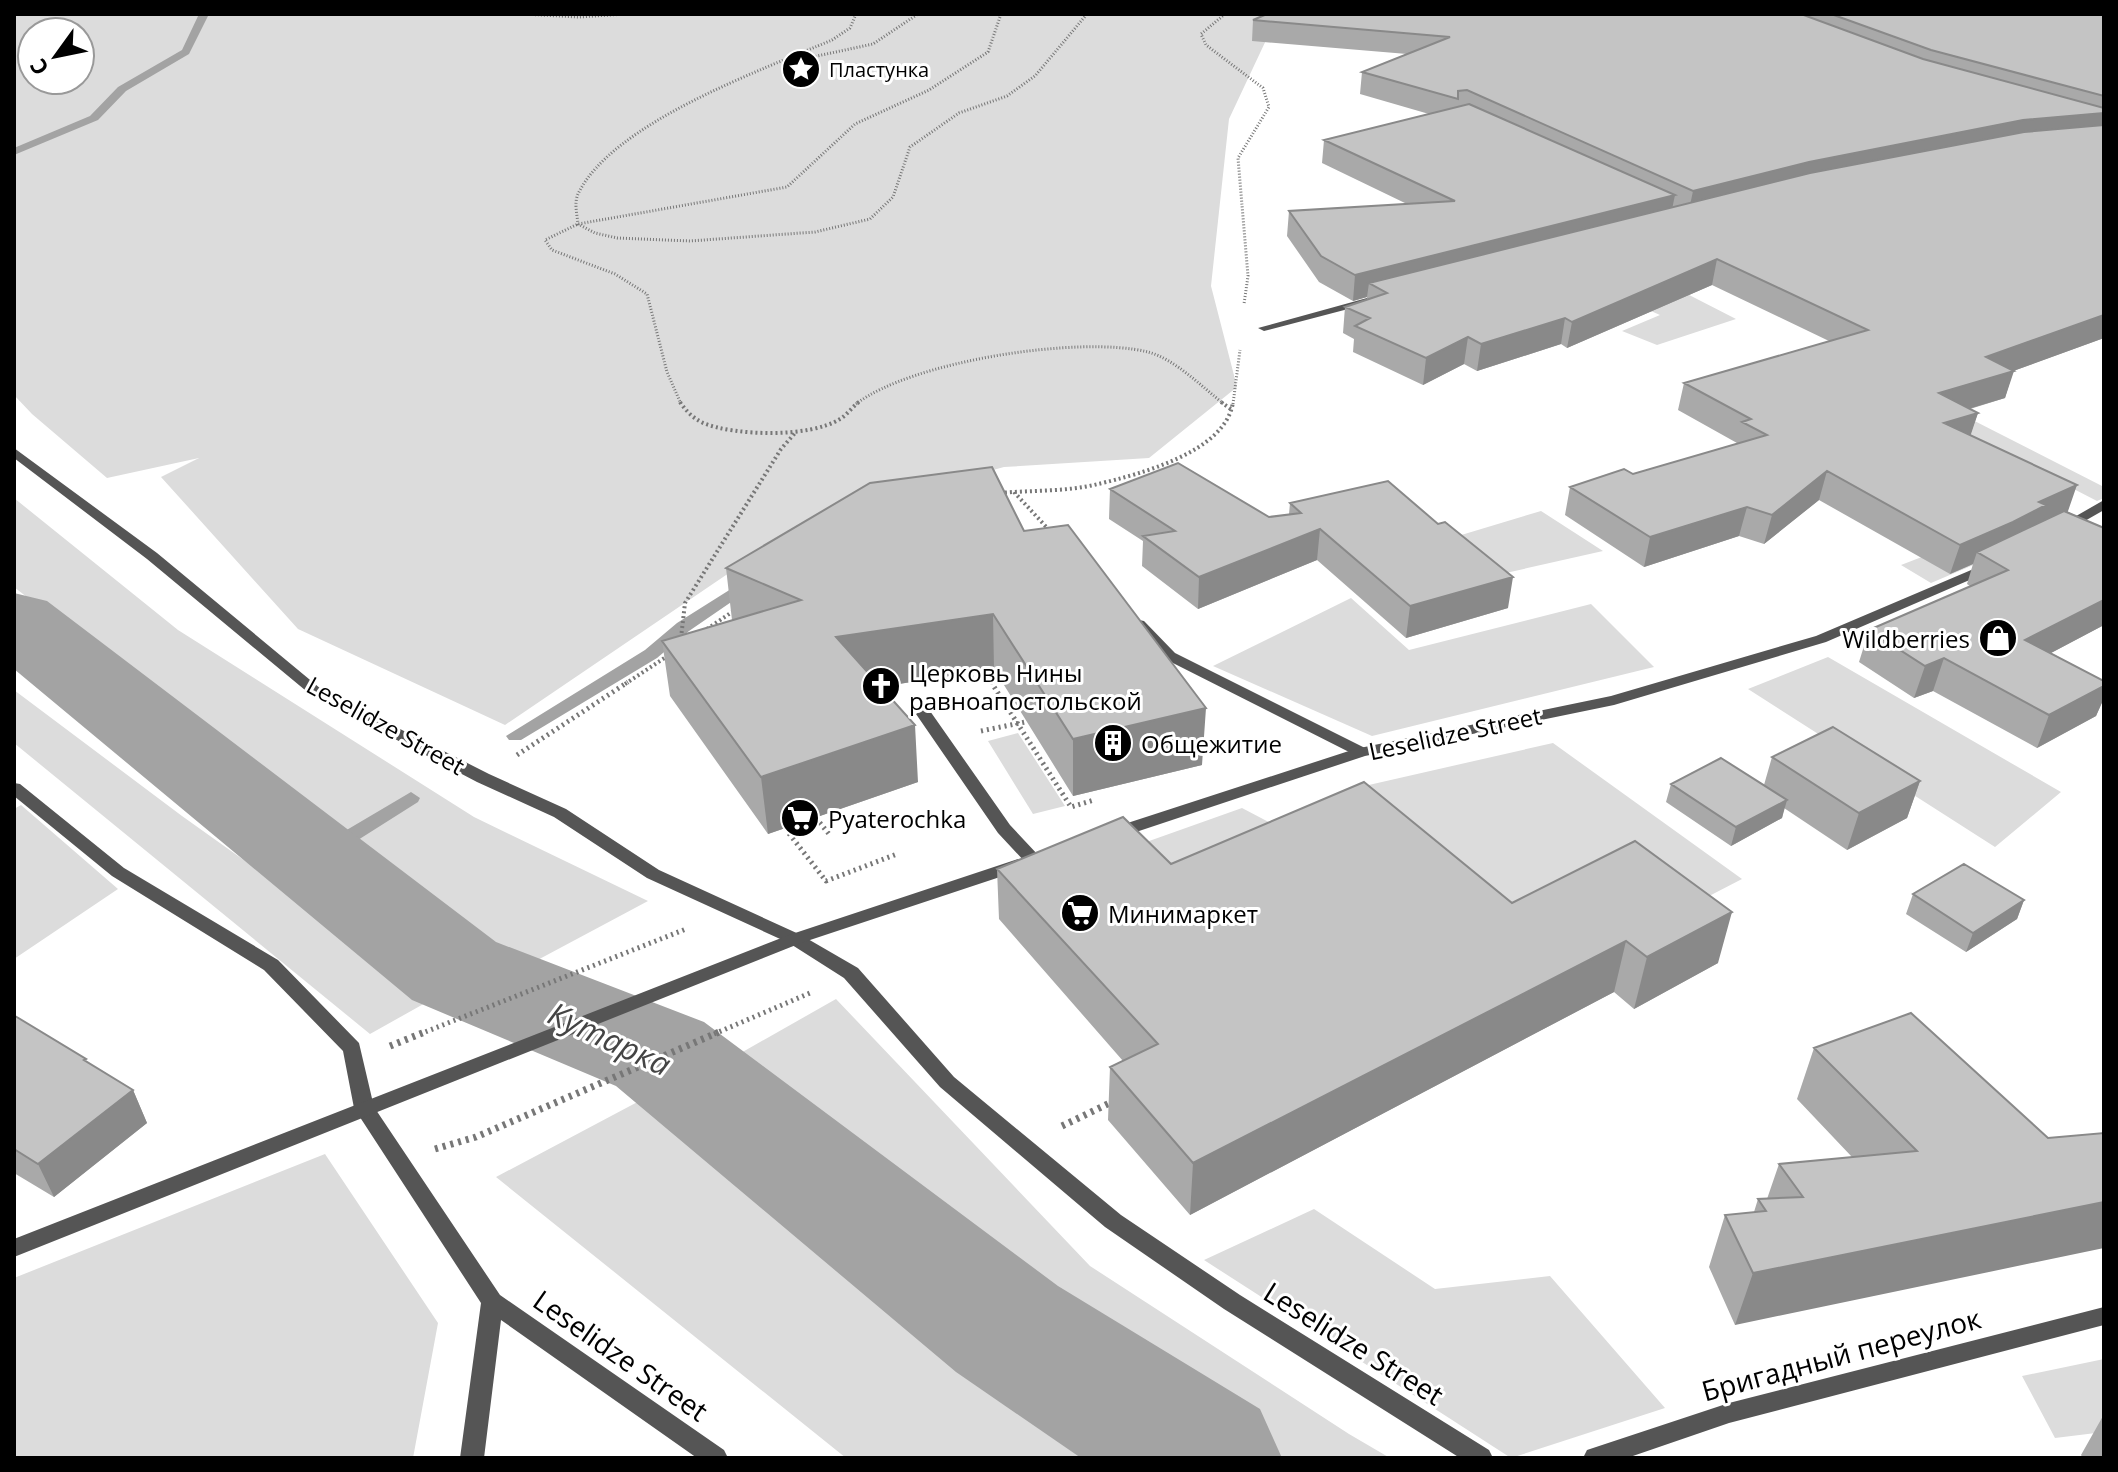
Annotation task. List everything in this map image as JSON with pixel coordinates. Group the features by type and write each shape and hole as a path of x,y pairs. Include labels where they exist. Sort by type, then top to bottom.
{"street":[{"path":"1264,328 1382,297"},
{"name":"Leselidze Street","path":"14,452 152,556 316,692 483,778 560,813 653,874 795,939 851,973 947,1082 1113,1221 1232,1302 1481,1458"},
{"path":"2050,534 2104,504"},
{"name":"Leselidze Street","path":"1091,841 1361,752 1614,700 1821,639 2009,557"},
{"path":"1126,610 1170,656 1361,752"},
{"path":"14,1248 741,959 1040,858 1004,829 924,714"},
{"name":"Leselidze Street","path":"14,788 118,872 271,965 352,1048 364,1108 492,1302 716,1458"},
{"name":"Leselidze Street","path":"472,1458 492,1302"},
{"name":"Бригадный переулок","path":"1595,1458 1729,1413 2104,1316"}],"path":[{"path":"523,14 578,17 627,14"},
{"path":"578,224 578,194 596,168 650,123 832,40 850,28 856,14"},
{"path":"777,65 873,44 918,14"},
{"path":"1001,14 988,52 929,90 855,124 787,187 578,224 545,240 552,250 615,274 647,294 658,330 662,361 689,415 730,432 796,432 839,419 860,401 895,381 983,359 1077,350 1150,352 1232,410"},
{"path":"578,224 596,233 651,241 829,232 872,219 899,191 910,147 959,113 1007,96 1035,76 1087,14"},
{"path":"1225,14 1201,34 1206,45 1263,88 1269,107 1238,158 1248,276 1244,305"},
{"path":"998,494 1096,485 1170,463 1218,434 1232,410 1240,347"},
{"path":"680,647 685,603 781,449 796,432"},
{"path":"1013,491 1059,541"},
{"path":"706,629 746,602"},
{"path":"483,778 693,638"},
{"path":"927,685 987,675 1071,807 1099,799"},
{"path":"972,733 1025,722"},
{"path":"829,834 816,819 787,831 826,881 897,854"},
{"path":"401,1040 695,926"},
{"path":"476,1137 786,1005"},
{"path":"1022,1143 1128,1094"}],"shaded area":[{"path":"14,14 1299,14 1268,36 1229,119 1211,286 1237,387 1149,458 1004,467 804,522 505,725 298,629 161,477 199,458 107,478 14,395"},
{"path":"1656,278 1736,319 1657,345 1622,331 1660,315 1615,295"},
{"path":"1896,381 2104,487 2104,498 2097,501 1877,388"},
{"path":"14,498 178,630 474,817 648,901 517,971 464,939 14,587"},
{"path":"1541,511 1603,551 1488,577 1448,539"},
{"path":"1997,528 1985,560 1931,583 1901,565"},
{"path":"1351,598 1409,650 1591,604 1654,667 1372,736 1213,666"},
{"path":"1828,657 2061,792 1995,847 1748,689"},
{"path":"14,690 182,816 436,997 370,1034 14,743"},
{"path":"1018,733 1065,806 1033,814 988,741"},
{"path":"1553,743 1742,879 1684,909 1513,917 1360,787"},
{"path":"21,805 118,889 14,959 14,809"},
{"path":"1242,808 1307,842 1174,904 1121,851"},
{"path":"836,999 1090,1266 1390,1458 1265,1458 1048,1314 725,1062"},
{"path":"645,1098 773,1217 1114,1458 846,1458 496,1177"},
{"path":"325,1154 438,1323 413,1458 14,1458 14,1278"},
{"path":"1314,1209 1435,1289 1550,1276 1665,1408 1511,1458 1204,1260"},
{"path":"2104,1359 2104,1432 2055,1438 2022,1376"}],"building":[{"path":"1267,14 1801,14 1923,59 2104,108 2104,113 2023,120 1809,162 1693,191 1467,90 1458,91 1458,99 1362,72 1450,37 1253,20"},
{"path":"1831,14 2104,14 2104,96 1931,50"},
{"path":"1469,104 1675,195 1355,275 1321,256 1289,211 1455,201 1324,140"},
{"path":"2104,125 2104,315 1986,357 2014,371 1939,393 1978,413 1944,423 2077,485 2039,502 2046,505 2013,522 1960,545 1827,471 1772,515 1747,507 1650,537 1570,487 1624,469 1633,474 1767,435 1742,422 1751,419 1684,383 1868,330 1717,259 1572,322 1565,318 1481,344 1468,337 1426,358 1355,326 1370,318 1345,307 1387,293 1369,283 1810,173 2024,132"},
{"path":"1178,463 1269,517 1301,513 1290,503 1388,481 1438,524 1445,522 1513,577 1410,606 1320,529 1199,577 1143,536 1175,531 1110,489"},
{"path":"992,467 1024,531 1068,525 1206,708 1073,739 993,614 836,637 915,725 761,777 662,641 801,600 726,568 870,483"},
{"path":"2064,511 2104,528 2104,600 2025,640 2104,681 2104,686 2049,715 1944,658 1925,666 1869,630 2008,570 1977,552"},
{"path":"1833,727 1920,781 1859,813 1772,757"},
{"path":"1721,758 1787,800 1736,827 1671,784"},
{"path":"1364,782 1512,903 1635,841 1732,912 1647,957 1626,941 1193,1163 1110,1067 1158,1044 997,869 1123,817 1171,864"},
{"path":"1964,864 2024,900 1973,933 1913,894"},
{"path":"1911,1013 2048,1138 2104,1133 2104,1202 1753,1273 1725,1215 1766,1211 1758,1199 1803,1197 1779,1164 1917,1151 1814,1048"},
{"path":"15,1016 133,1090 38,1164 14,1149"}],"waterway":[{"path":"14,152 94,118 122,89 186,52 204,14"},
{"path":"515,736 651,654 683,627 750,582"},
{"name":"Кутарка","path":"14,621 454,971 660,1054 1007,1329 1206,1458"},
{"path":"313,859 411,798"}],"place":[{"name":"Пластунка","path":"801,69"},
{"name":"Wildberries","path":"1998,638"},
{"name":"Церковь Нины равноапостольской","path":"881,686"},
{"name":"Общежитие","path":"1113,743"},
{"name":"Pyaterochka","path":"800,818"},
{"name":"Минимаркет","path":"1080,913"}]}
